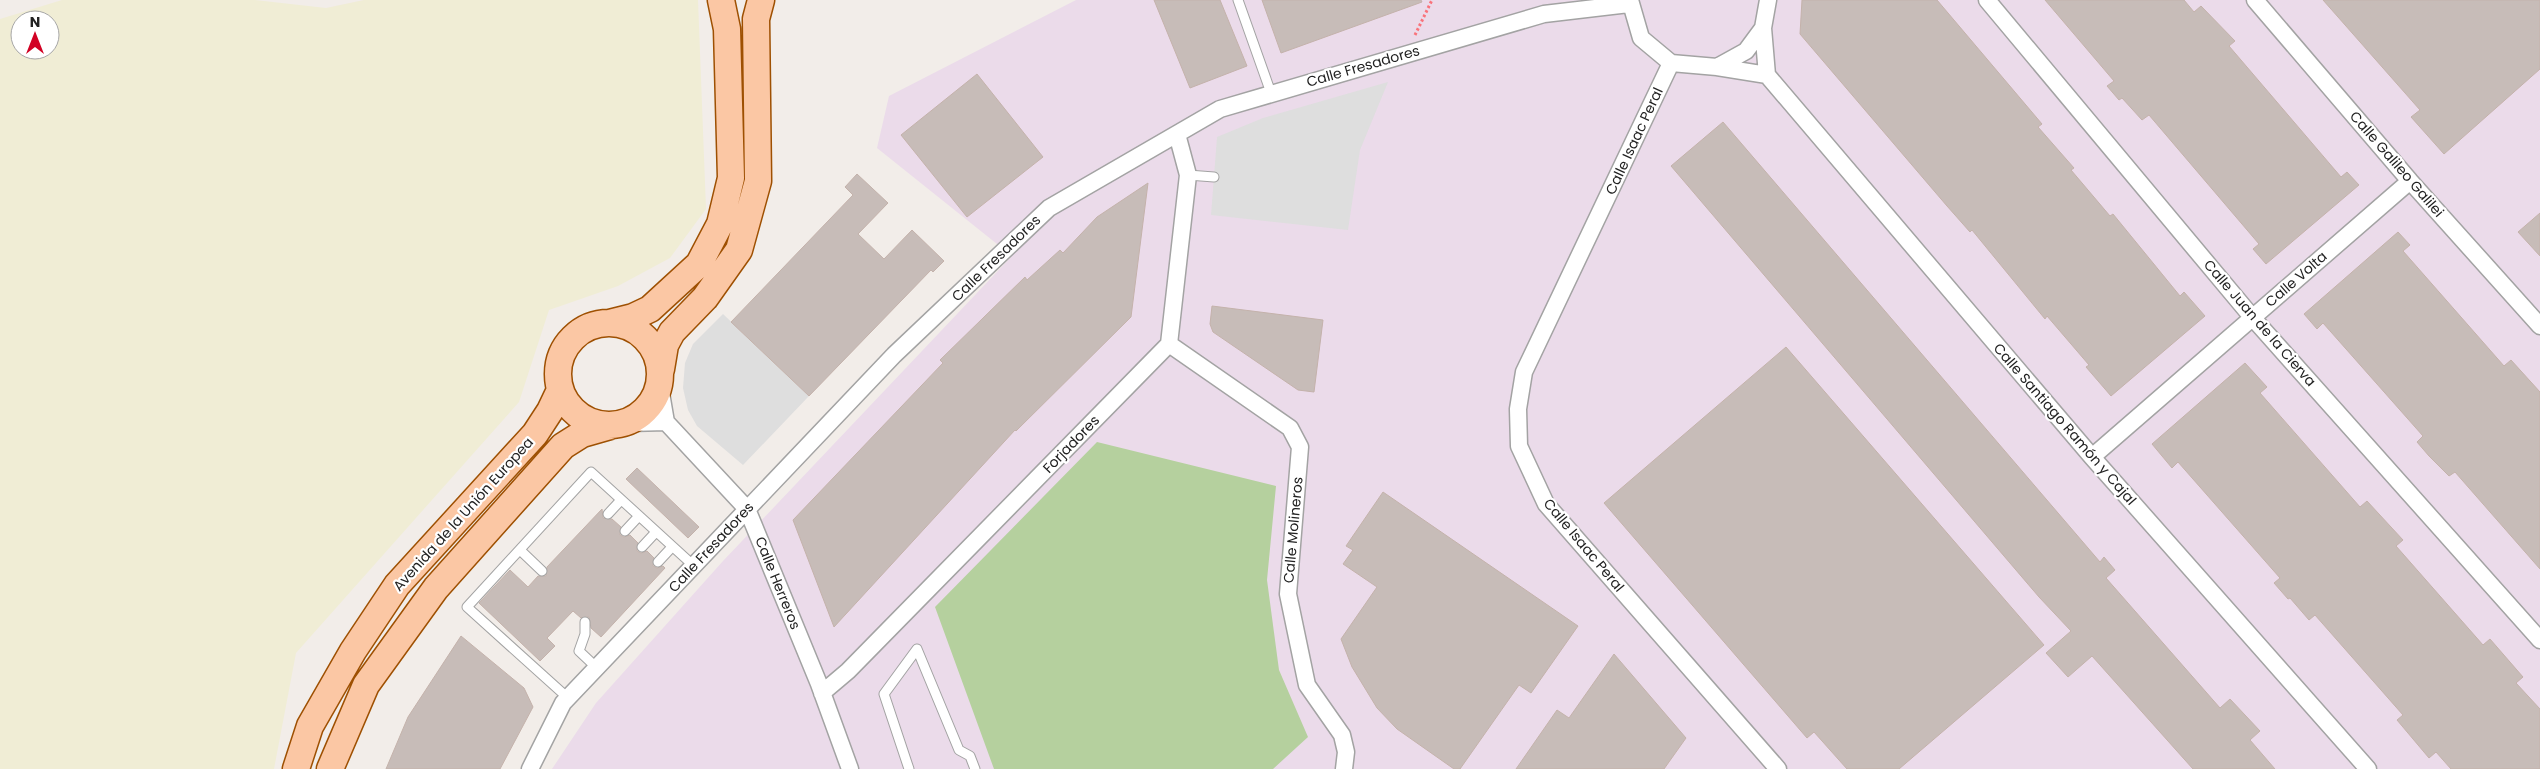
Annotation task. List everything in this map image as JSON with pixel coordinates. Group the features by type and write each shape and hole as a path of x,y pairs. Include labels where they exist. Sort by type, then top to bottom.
{"main road":[{"path":"619,424 584,420 574,412 560,390 559,363 564,350 572,339 583,330 632,317 657,302 699,264 720,224 731,178 727,29 721,0"},
{"path":"330,769 366,684 436,588 563,446 582,434 619,424 642,414 653,402 666,345 672,332 705,298 739,250 758,181 756,18 761,0"},
{"path":"609,322 628,326 644,336 656,350 660,378"},
{"name":"Avenida de la Unión Europea","path":"296,769 310,726 353,651 398,585 535,434 550,411 560,390"}],"street":[{"path":"1630,2 1641,38 1671,63 1717,67 1767,75 1763,28 1768,0"},
{"name":"Calle Juan de la Cierva","path":"1987,0 2252,317 2540,640"},
{"name":"Calle Galileo Galilei","path":"2255,0 2410,181 2540,326"},
{"name":"Calle Fresadores","path":"530,769 563,703 894,355 1048,208 1220,109 1544,14 1630,2"},
{"path":"1717,67 1746,51 1763,28"},
{"name":"Calle Isaac Peral","path":"1671,63 1524,372 1518,409 1519,446 1546,504 1778,769"},
{"name":"Calle Santiago Ramón y Cajal","path":"1767,75 2092,457 2368,769"},
{"path":"1168,344 1188,176 1177,134"},
{"name":"Calle Volta","path":"2092,457 2410,181"},
{"name":"Forjadores","path":"822,693 848,671 1168,344"},
{"name":"Calle Molineros","path":"1168,344 1290,428 1300,447 1288,594 1307,686 1342,735 1346,752 1344,769"},
{"path":"619,424 666,422 660,378"},
{"name":"Calle Herreros","path":"666,422 747,509 822,693 850,769"}],"lane":[{"path":"1238,0 1271,93"},
{"path":"1188,176 1214,177"},
{"path":"568,698 468,607 591,472 694,566"},
{"path":"608,514 622,500"},
{"path":"625,531 639,516"},
{"path":"642,547 656,532"},
{"path":"658,562 672,546"},
{"path":"520,550 542,572"},
{"path":"585,622 585,634 579,651 597,668"},
{"path":"585,634 594,631"},
{"path":"909,769 884,694 917,649 959,750 970,756 975,769"}],"path":[{"path":"1406,54 1432,0"}],"shaded area":[{"path":"62,0 255,0 326,8 364,0 698,0 706,209 670,258 618,286 549,310 519,402 296,653 274,769 0,769 0,19 10,16 10,60 60,60 60,10 29,10"},
{"path":"1076,0 2540,0 2540,769 552,769 596,703 723,561 1012,256 877,148 889,96"},
{"path":"1388,82 1360,150 1348,230 1211,215 1217,137 1263,118"},
{"path":"723,314 809,396 743,465 697,426 688,410 683,388 685,363 693,344"}],"green space":[{"path":"1097,442 1276,486 1267,580 1279,670 1308,737 1273,769 994,769 935,607"}],"building":[{"path":"1154,0 1220,0 1247,66 1190,88"},
{"path":"1262,0 1421,0 1422,2 1281,53"},
{"path":"1802,0 1937,0 2042,124 2038,127 2074,168 2071,170 2110,216 2113,214 2180,296 2184,292 2205,316 2111,396 2086,367 2089,365 2047,316 2045,319 1972,230 1970,232 1947,206 1800,34"},
{"path":"2045,0 2184,0 2194,12 2201,6 2235,41 2229,46 2341,177 2347,172 2359,185 2266,264 2253,249 2259,244 2149,115 2142,120 2122,98 2119,100 2107,86 2114,81"},
{"path":"2323,0 2540,0 2540,69 2444,154 2411,117 2420,110"},
{"path":"977,74 1043,157 967,217 901,135"},
{"path":"1723,122 2100,562 2104,557 2115,570 2106,578 2220,708 2230,699 2260,731 2250,740 2275,769 2193,769 2092,656 2068,677 2046,653 2071,631 2039,597 1671,166"},
{"path":"857,174 888,203 858,234 884,259 912,230 944,261 933,272 931,270 809,396 731,322 853,195 845,187"},
{"path":"1148,183 1131,317 1015,430 834,627 793,520 943,363 940,360 1025,277 1027,280 1060,250 1063,253 1097,217"},
{"path":"2540,213 2540,256 2518,232"},
{"path":"2398,232 2410,245 2403,251 2504,366 2511,360 2540,392 2540,569 2455,472 2449,476 2429,456 2417,442 2423,436 2323,323 2317,329 2304,314"},
{"path":"1212,306 1323,320 1314,392 1298,390 1213,332 1210,324"},
{"path":"1786,347 2044,645 1899,769 1847,769 1814,732 1807,738 1604,503"},
{"path":"2245,363 2267,387 2260,393 2360,507 2367,501 2403,540 2396,546 2483,645 2490,639 2523,677 2516,683 2540,709 2540,769 2451,769 2436,752 2429,758 2397,720 2403,715 2315,615 2309,620 2290,598 2288,599 2274,583 2280,578 2178,462 2172,468 2152,444"},
{"path":"637,468 699,527 688,538 626,479"},
{"path":"1383,492 1578,626 1531,693 1519,685 1460,769 1454,769 1397,729 1377,708 1352,667 1341,639 1377,587 1343,564 1353,550 1346,546"},
{"path":"602,509 603,518 612,519 621,527 620,535 624,537 630,535 638,543 637,551 641,553 647,551 654,558 653,566 657,568 663,566 665,568 601,637 591,628 589,617 581,618 573,611 547,638 555,646 540,661 479,603 510,570 528,587 538,576 546,576 547,567"},
{"path":"461,636 524,688 533,707 500,769 386,769 408,717"},
{"path":"1614,654 1686,738 1664,769 1516,769 1557,710 1569,718"}]}
